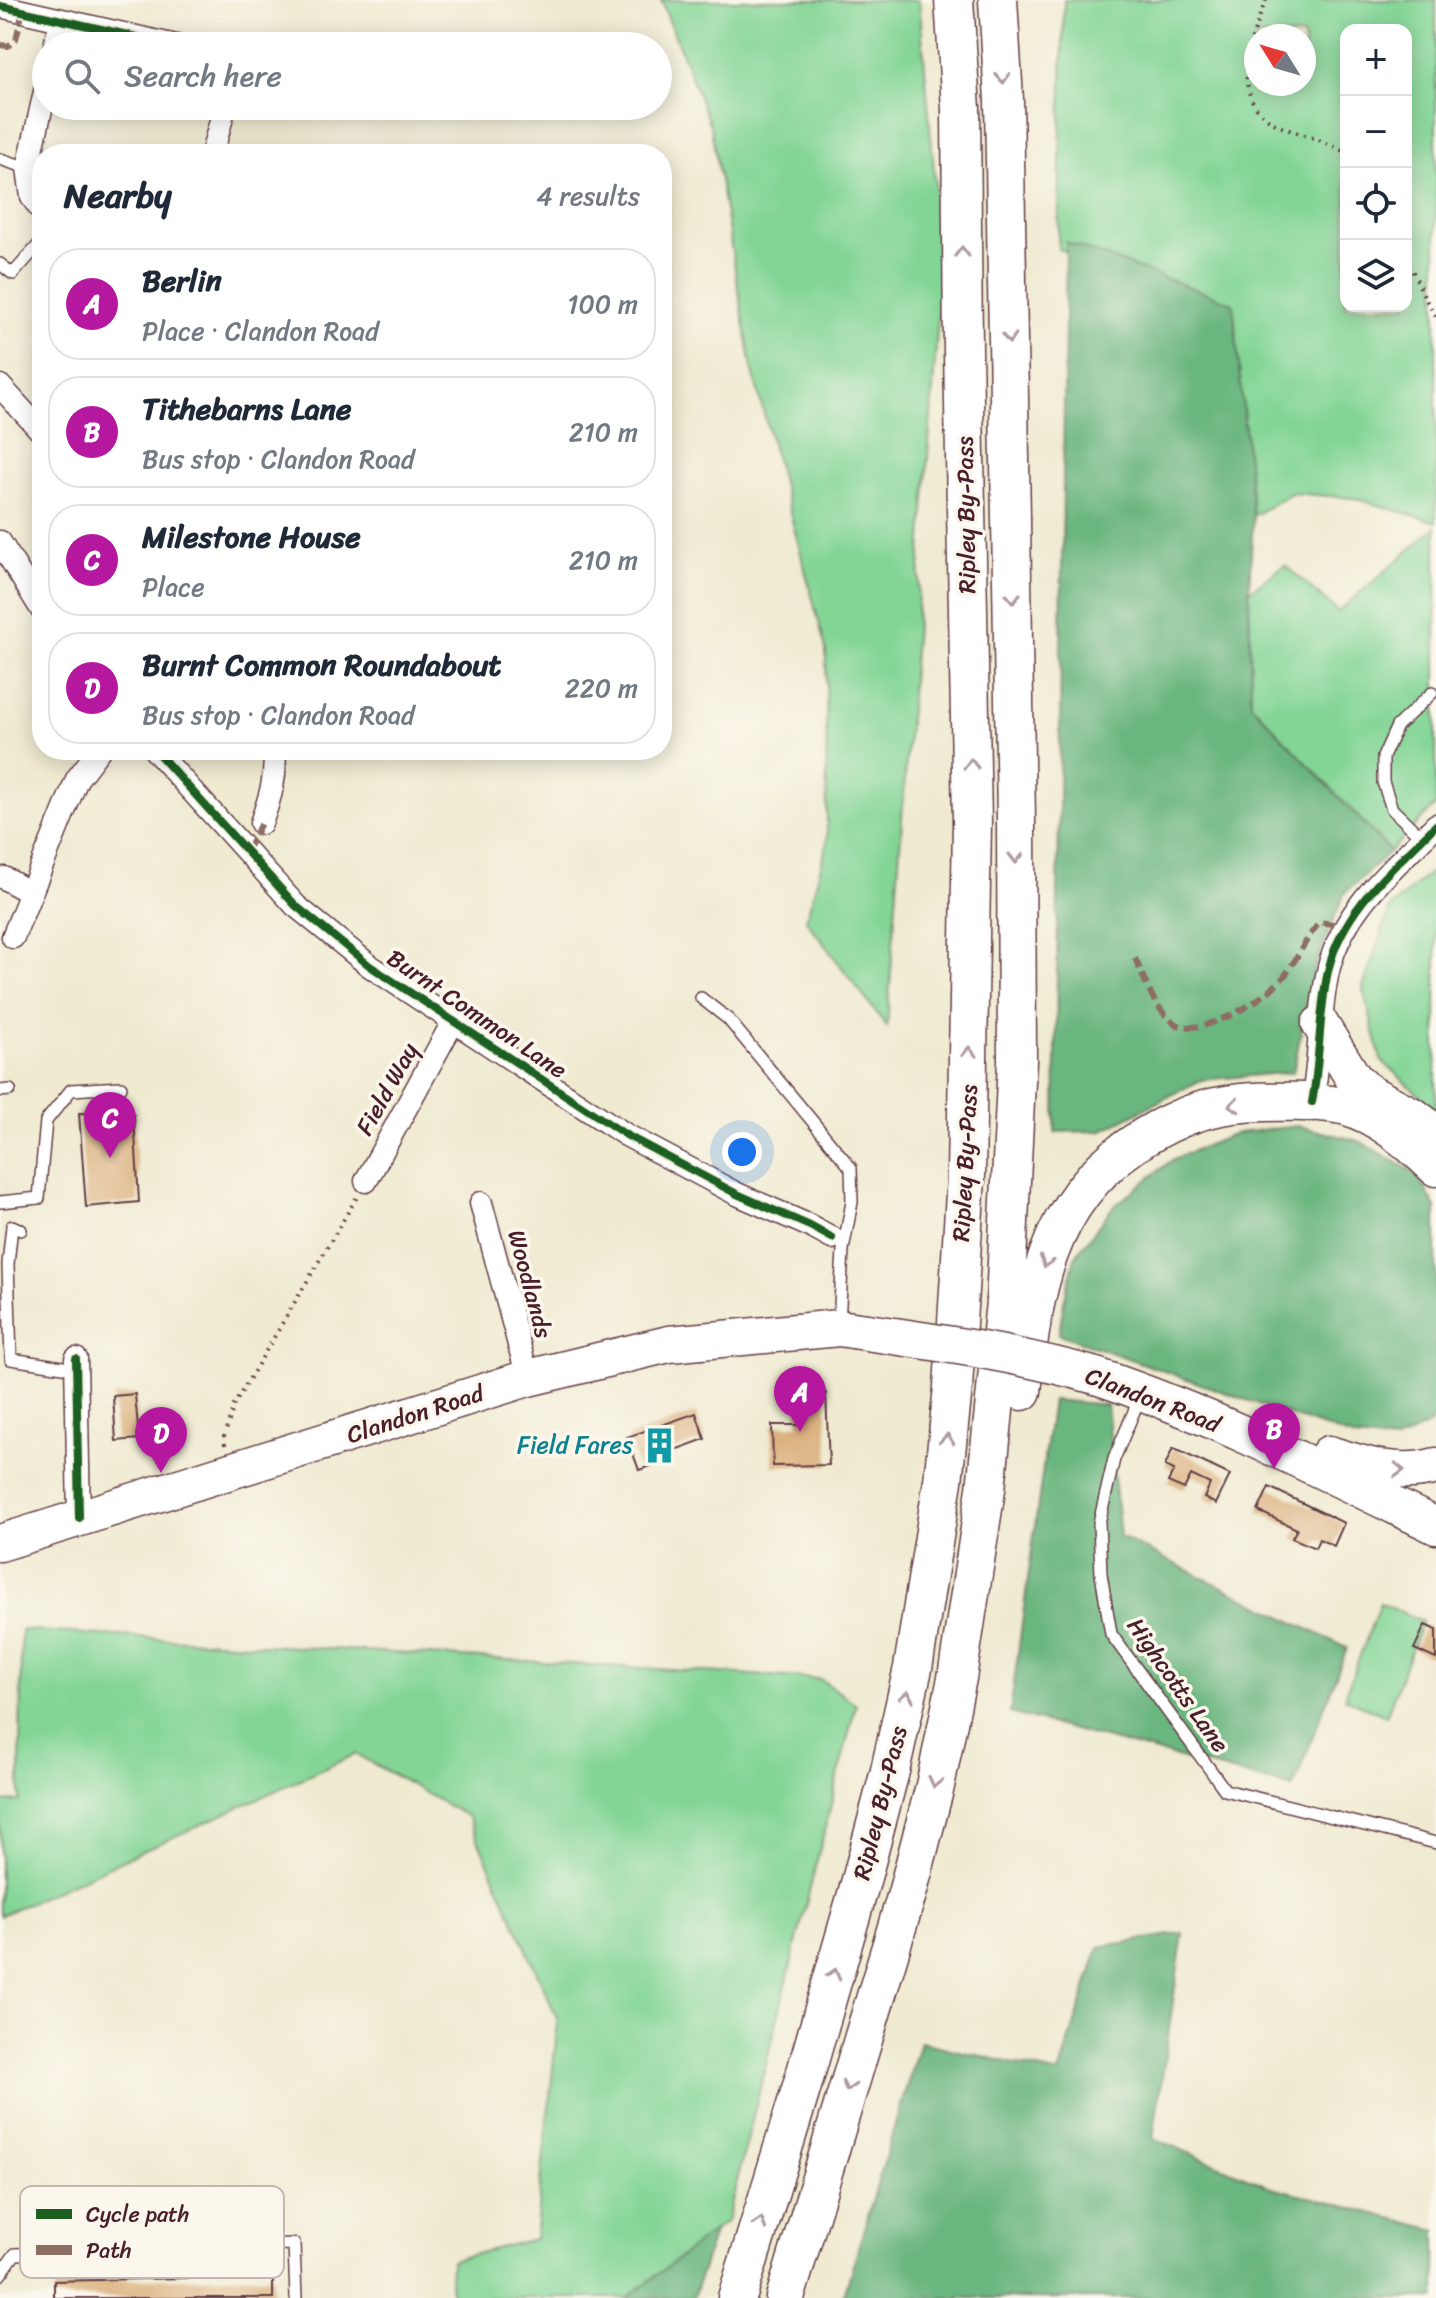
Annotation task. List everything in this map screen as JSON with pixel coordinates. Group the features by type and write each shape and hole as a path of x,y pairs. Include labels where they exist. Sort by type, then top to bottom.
{"highway":[{"name":"Ripley By-Pass","path":"737,2298 836,1967 889,1775 913,1668 943,1481 953,1387 966,1177 972,822 961,109 954,0"},
{"name":"Ripley By-Pass","path":"785,2298 907,1894 935,1786 957,1678 986,1489 1003,1317 1017,1061 1009,340 1004,100 998,0"},
{"path":"957,1678 987,1602 1005,1536 1030,1320 1059,1226 1090,1181 1112,1159 1149,1133 1189,1115 1227,1105 1312,1102"}],"main road":[{"path":"1320,1024 1354,1079 1369,1093 1415,1117 1436,1133"},
{"path":"1312,1102 1344,1106 1376,1121 1405,1139 1436,1168"},
{"name":"Clandon Road","path":"0,1543 528,1378 669,1344 846,1329 1044,1361 1142,1391 1436,1526"},
{"path":"1241,1434 1324,1452 1370,1467 1400,1471 1436,1466"}],"street":[{"path":"0,6 114,32"},
{"path":"58,32 61,20"},
{"path":"33,144 39,120"},
{"path":"215,144 221,120"},
{"path":"32,150 28,168 32,197"},
{"path":"0,386 32,421"},
{"path":"0,542 32,594"},
{"path":"13,937 77,779 91,760"},
{"name":"Burnt Common Lane","path":"164,760 296,906 370,966 626,1135 737,1194 810,1226 837,1244"},
{"path":"261,823 269,799 275,760"},
{"path":"1312,1102 1330,965 1343,934 1357,907 1377,882 1429,832"},
{"path":"4,878 31,893"},
{"name":"Field Way","path":"366,1181 453,1022"},
{"name":"Woodlands","path":"481,1203 528,1378"},
{"path":"76,1364 79,1518"}],"lane":[{"path":"0,159 28,168"},
{"path":"0,264 13,274 32,252"},
{"path":"1429,832 1392,809 1383,782 1383,757 1397,726 1432,693"},
{"path":"701,998 728,1019 851,1168 852,1202 837,1244 846,1329"},
{"path":"0,1202 39,1198 46,1121 71,1090 121,1087"},
{"path":"21,1230 12,1226 8,1264 11,1359 76,1364"},
{"name":"Highcotts Lane","path":"1142,1391 1114,1459 1099,1523 1101,1574 1111,1634 1225,1790 1436,1843"},
{"path":"284,2244 294,2244 296,2298"},
{"path":"0,2275 15,2254 20,2254"}],"path":[{"path":"1266,0 1253,32 1247,59 1251,99 1265,118 1340,150"},
{"path":"1412,270 1436,316"},
{"path":"226,1473 224,1437 234,1405 366,1181"}],"green space":[{"path":"661,0 919,0 942,262 887,1027 806,920 827,844 826,649 752,368 711,128"},
{"path":"1064,0 1436,0 1436,522 1354,498 1291,493 1253,516 1233,303 1058,249"},
{"path":"1066,242 1233,303 1253,516 1249,591 1251,704 1390,851 1344,894 1314,968 1293,1072 1201,1080 1101,1131 1055,1132"},
{"path":"1436,527 1436,805 1390,851 1251,704 1249,591 1285,565 1338,612"},
{"path":"1436,867 1436,1110 1381,1060 1363,987 1390,908"},
{"path":"1298,1126 1359,1141 1417,1174 1436,1208 1436,1417 1429,1425 1394,1442 1355,1438 1059,1334 1075,1257 1112,1208 1173,1159 1237,1133"},
{"path":"1052,1400 1107,1405 1120,1537 1347,1648 1293,1788 1010,1713"},
{"path":"1380,1603 1422,1621 1386,1716 1344,1698"},
{"path":"21,1630 820,1679 856,1704 727,2221 628,2298 450,2298 451,2260 535,2239 558,2020 468,1817 356,1754 0,1916 0,1802 20,1801"},
{"path":"1183,1933 1153,2138 1268,2186 1436,2230 1436,2298 843,2298 920,2042 1059,2074 1099,1947"},
{"path":"715,2230 693,2298 627,2298"}],"building":[{"path":"79,1113 134,1115 139,1202 86,1207"},
{"path":"826,1393 829,1465 773,1466 772,1425 799,1425 798,1394"},
{"path":"135,1394 139,1439 116,1441 113,1396"},
{"name":"Field Fares","path":"696,1413 705,1439 669,1452 672,1459 639,1470 627,1437"},
{"path":"1173,1448 1230,1475 1216,1504 1204,1498 1210,1484 1191,1475 1184,1489 1168,1482 1174,1470 1165,1466"},
{"path":"1269,1487 1344,1523 1334,1546 1319,1539 1315,1548 1292,1538 1297,1529 1258,1511"},
{"path":"1425,1625 1436,1630 1436,1659 1414,1649"},
{"path":"273,2278 273,2298 54,2298 54,2281"}],"marked path":[{"path":"0,45 8,46 16,39 23,11"},
{"path":"247,851 261,823"},
{"path":"1135,958 1150,993 1166,1016 1185,1027 1199,1026 1216,1022 1250,1005 1278,983 1320,922 1345,929"}],"cycle path":[{"path":"0,6 114,32"},
{"path":"164,760 296,906 370,966 626,1135 737,1194 832,1238"},
{"path":"1312,1102 1325,984 1336,945 1373,889 1436,825"},
{"path":"76,1359 79,1518"}],"place":[{"name":"Milestone House","path":"110,1158"},
{"name":"Berlin","path":"800,1432"},
{"name":"Field Fares","path":"659,1445"},
{"name":"Tithebarns Lane","path":"1274,1469"},
{"name":"Burnt Common Roundabout","path":"161,1473"}]}
